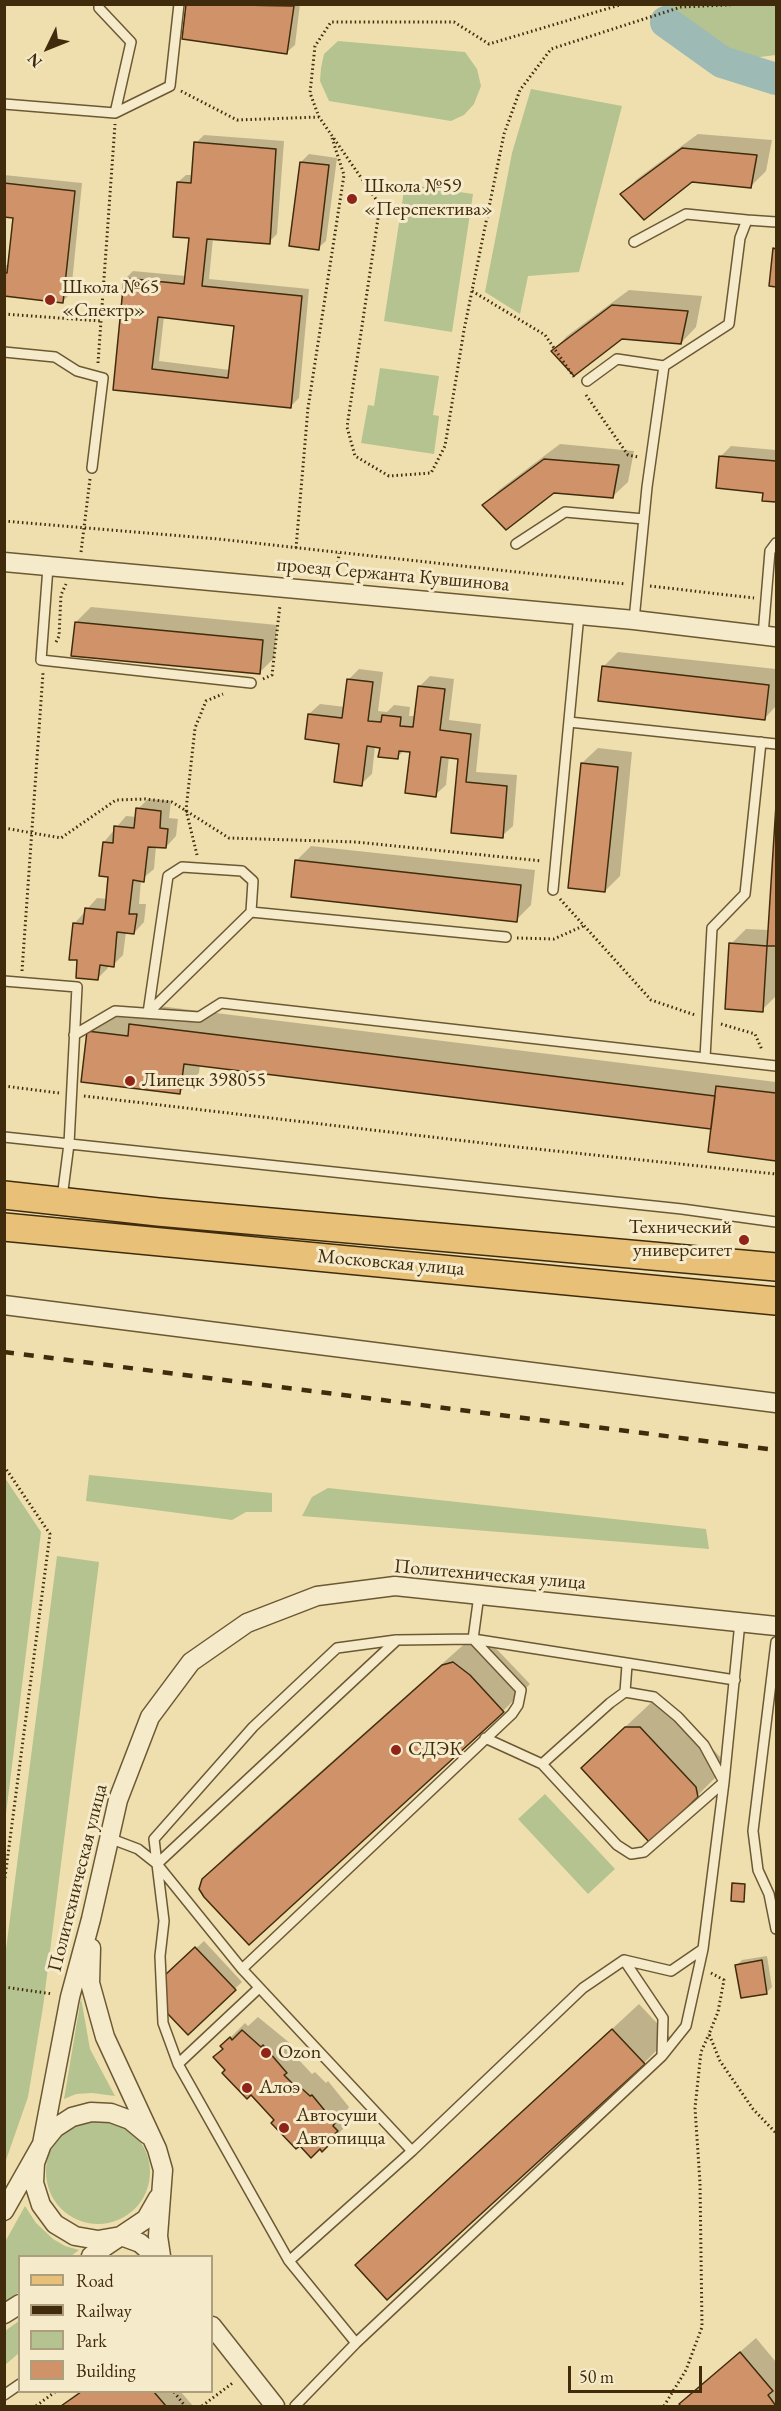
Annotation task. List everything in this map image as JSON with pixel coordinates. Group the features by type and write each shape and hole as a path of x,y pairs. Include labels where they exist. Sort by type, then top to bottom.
{"main road":[{"name":"Московская улица","path":"4,1195 158,1212 777,1267"},
{"name":"Московская улица","path":"4,1227 777,1301"}],"street":[{"name":"проезд Сержанта Кувшинова","path":"4,562 579,614 770,636"},
{"path":"4,1305 777,1403"},
{"name":"Политехническая улица","path":"4,2211 42,2144 70,1997 91,1919 118,1800 150,1717 190,1662 247,1623 317,1596 395,1586 777,1626"},
{"path":"91,1919 90,1983 105,2037 157,2149 163,2170 158,2236 161,2255"},
{"path":"154,2255 140,2243 121,2236 98,2240 75,2236 55,2224 41,2205 34,2183 35,2163 42,2144 55,2128 72,2117 101,2112 130,2120 146,2132 157,2149"},
{"path":"92,2255 146,2220 161,2192"},
{"path":"4,2314 18,2305"},
{"path":"213,2327 275,2406"}],"lane":[{"path":"99,4 99,8 131,42 115,113"},
{"path":"4,104 115,113 170,86 179,4"},
{"path":"634,242 686,214 777,222"},
{"path":"587,381 617,359 664,366 729,324 740,238 747,220"},
{"path":"4,352 55,357 77,371 103,378 92,468"},
{"path":"634,620 644,519 664,366"},
{"path":"516,544 565,512 644,519"},
{"path":"770,636 766,600 770,551 777,543"},
{"path":"48,567 41,660 250,683"},
{"path":"553,890 579,614"},
{"path":"569,722 777,744"},
{"path":"705,1058 712,928 745,894 761,742"},
{"path":"182,867 242,870 253,881 251,912 148,1013 168,876 182,867"},
{"path":"251,912 506,937"},
{"path":"4,981 77,987 69,1144 61,1201"},
{"path":"74,1035 115,1011 199,1017 220,1003 774,1065"},
{"path":"4,1137 682,1209 777,1222"},
{"path":"242,1969 518,1705 521,1690 473,1639 478,1595"},
{"path":"295,2406 356,2343 662,2056 686,2026 703,1949 724,1782 740,1622"},
{"path":"356,2343 289,2261 178,2064 163,2023 160,1956 164,1921 154,1839 252,1727 338,1648 397,1640 473,1639 627,1665 735,1680"},
{"path":"157,1864 397,1640"},
{"path":"777,1642 753,1831 758,1870 773,1892 777,1929"},
{"path":"625,1692 627,1665"},
{"path":"542,1764 625,1692 654,1697 678,1717 704,1745 724,1782"},
{"path":"485,1738 542,1764 616,1845 631,1854 644,1852 724,1782"},
{"path":"109,1838 138,1850 157,1864 242,1969 412,2151"},
{"path":"289,2261 412,2151 583,1988 624,1960 671,1971 703,1949"},
{"path":"624,1960 663,2018 662,2056"},
{"path":"178,2064 259,1988"},
{"path":"4,2395 18,2385"}],"path":[{"path":"623,4 489,44 454,22 331,22 315,46 310,93 319,117 380,205 347,427 356,456 389,476 431,473 445,446 472,291 504,134 520,90 552,49 681,7 748,4"},
{"path":"170,86 237,120 319,117"},
{"path":"98,376 115,113"},
{"path":"297,548 308,408 344,175 330,134"},
{"path":"472,291 519,318"},
{"path":"4,314 101,321"},
{"path":"21,983 42,675 59,636 61,595 69,578 78,578 92,468"},
{"path":"4,521 297,548 766,600"},
{"path":"201,868 186,810 195,728 206,701 272,675 280,597"},
{"path":"4,828 61,838 116,800 172,802 230,838 296,838 356,842 556,863"},
{"path":"553,890 651,1000 676,1007 706,1021 755,1034 774,1065"},
{"path":"506,937 554,939 584,926"},
{"path":"4,1086 508,1146 777,1174"},
{"path":"4,1466 50,1534 4,1885"},
{"path":"664,2406 686,2370 702,2327 700,2183 695,2108 701,2052 718,2012 724,1980 699,1966"},
{"path":"4,1987 70,1997"},
{"path":"709,2034 720,2061 730,2076 753,2109 777,2133"},
{"path":"202,2406 248,2372"},
{"path":"36,2406 52,2393"},
{"path":"175,2393 185,2406"}],"green space":[{"path":"660,5 776,5 776,55 744,59"},
{"path":"338,41 465,52 477,69 481,86 474,104 464,115 451,121 329,101 320,81 321,68 324,54"},
{"path":"531,89 622,106 579,272 528,276 520,314 485,292 512,153"},
{"path":"405,184 473,194 452,332 384,321"},
{"path":"380,368 439,376 433,415 439,416 434,454 361,443 368,405 374,406"},
{"path":"89,1475 272,1493 272,1512 246,1512 232,1520 86,1501"},
{"path":"5,1478 41,1532 5,1822"},
{"path":"328,1488 706,1529 709,1549 302,1516 312,1497"},
{"path":"57,1556 99,1562 43,2007 28,2097 5,2163 5,1957"},
{"path":"545,1794 615,1869 588,1894 518,1819"},
{"path":"81,1998 90,2049 115,2096 92,2093 76,2094 64,2099"},
{"path":"98,2120 118,2124 135,2135 146,2152 150,2172 146,2192 135,2209 118,2220 98,2224 78,2220 61,2209 50,2192 46,2172 50,2152 61,2135 78,2124"},
{"path":"25,2206 36,2223 53,2239 79,2250 72,2255 18,2255 18,2293 5,2303 5,2242"},
{"path":"18,2322 18,2354 5,2365 5,2331"}],"building":[{"path":"186,4 294,6 287,54 182,39"},
{"path":"194,142 276,149 270,244 207,239 202,286 302,296 291,408 113,390 124,278 184,284 189,238 173,237 177,182 191,183","holes":["158,317 234,326 228,378 152,369"]},
{"path":"682,148 757,155 751,188 692,182 644,220 620,194"},
{"path":"300,162 329,165 319,250 289,246"},
{"path":"4,183 75,191 63,303 4,296 4,273 7,273 13,218 4,217"},
{"path":"773,248 776,249 776,287 769,286"},
{"path":"612,305 688,311 681,344 622,339 574,376 551,351"},
{"path":"719,456 776,461 776,502 762,501 763,493 716,488"},
{"path":"544,459 619,465 613,498 554,493 506,530 482,505"},
{"path":"75,622 263,640 260,674 71,656"},
{"path":"602,666 769,685 765,720 598,701"},
{"path":"347,679 373,682 368,721 381,722 382,715 401,717 400,726 413,727 418,686 445,689 440,730 471,734 466,782 507,786 503,838 451,833 458,759 441,757 436,797 405,793 410,752 399,751 398,759 378,757 380,748 367,746 362,786 334,782 339,744 305,739 308,714 342,718"},
{"path":"581,763 618,767 605,892 568,888"},
{"path":"776,805 776,946 767,946"},
{"path":"136,808 161,811 160,828 168,829 166,848 148,847 144,882 133,880 129,914 137,914 134,934 117,932 114,967 100,965 98,980 76,978 77,960 69,960 73,923 83,924 85,908 105,910 108,877 99,876 103,842 113,843 114,826 134,828"},
{"path":"295,860 521,885 517,922 291,897"},
{"path":"729,943 767,946 763,1012 725,1009"},
{"path":"129,1024 715,1096 711,1129 184,1064 180,1094 81,1082 87,1031 128,1036"},
{"path":"716,1086 776,1093 776,1161 708,1152"},
{"path":"453,1662 470,1675 504,1712 249,1945 204,1897 199,1889 202,1879 442,1665"},
{"path":"625,1727 640,1727 696,1787 698,1797 650,1843 581,1768"},
{"path":"732,1883 745,1884 744,1902 731,1901"},
{"path":"195,1947 236,1990 188,2035 167,2013 165,1975"},
{"path":"762,1960 767,1994 741,1998 735,1965"},
{"path":"612,2029 645,2064 387,2300 355,2265"},
{"path":"242,2030 261,2047 263,2045 287,2073 284,2075 297,2088 299,2086 310,2096 312,2095 335,2123 333,2126 338,2131 327,2141 330,2144 322,2152 320,2149 311,2158 300,2146 296,2149 271,2123 274,2120 251,2095 247,2099 222,2073 225,2070 213,2057 223,2049 220,2046 230,2037 232,2040"},
{"path":"740,2352 773,2391 768,2395 776,2406 681,2406 679,2404"},
{"path":"80,2393 155,2393 166,2406 61,2406"}],"waterway":[{"path":"666,22 722,62 776,79"}],"railway":[{"path":"4,1352 776,1450"}],"place":[{"name":"Школа №59 «Перспектива»","path":"352,199"},
{"name":"Школа №65 «Спектр»","path":"50,300"},
{"name":"Липецк 398055","path":"130,1081"},
{"name":"Технический университет","path":"744,1240"},
{"name":"СДЭК","path":"396,1750"},
{"name":"Ozon","path":"266,2053"},
{"name":"Алоэ","path":"247,2088"},
{"name":"Автосуши Автопицца","path":"284,2128"}]}
